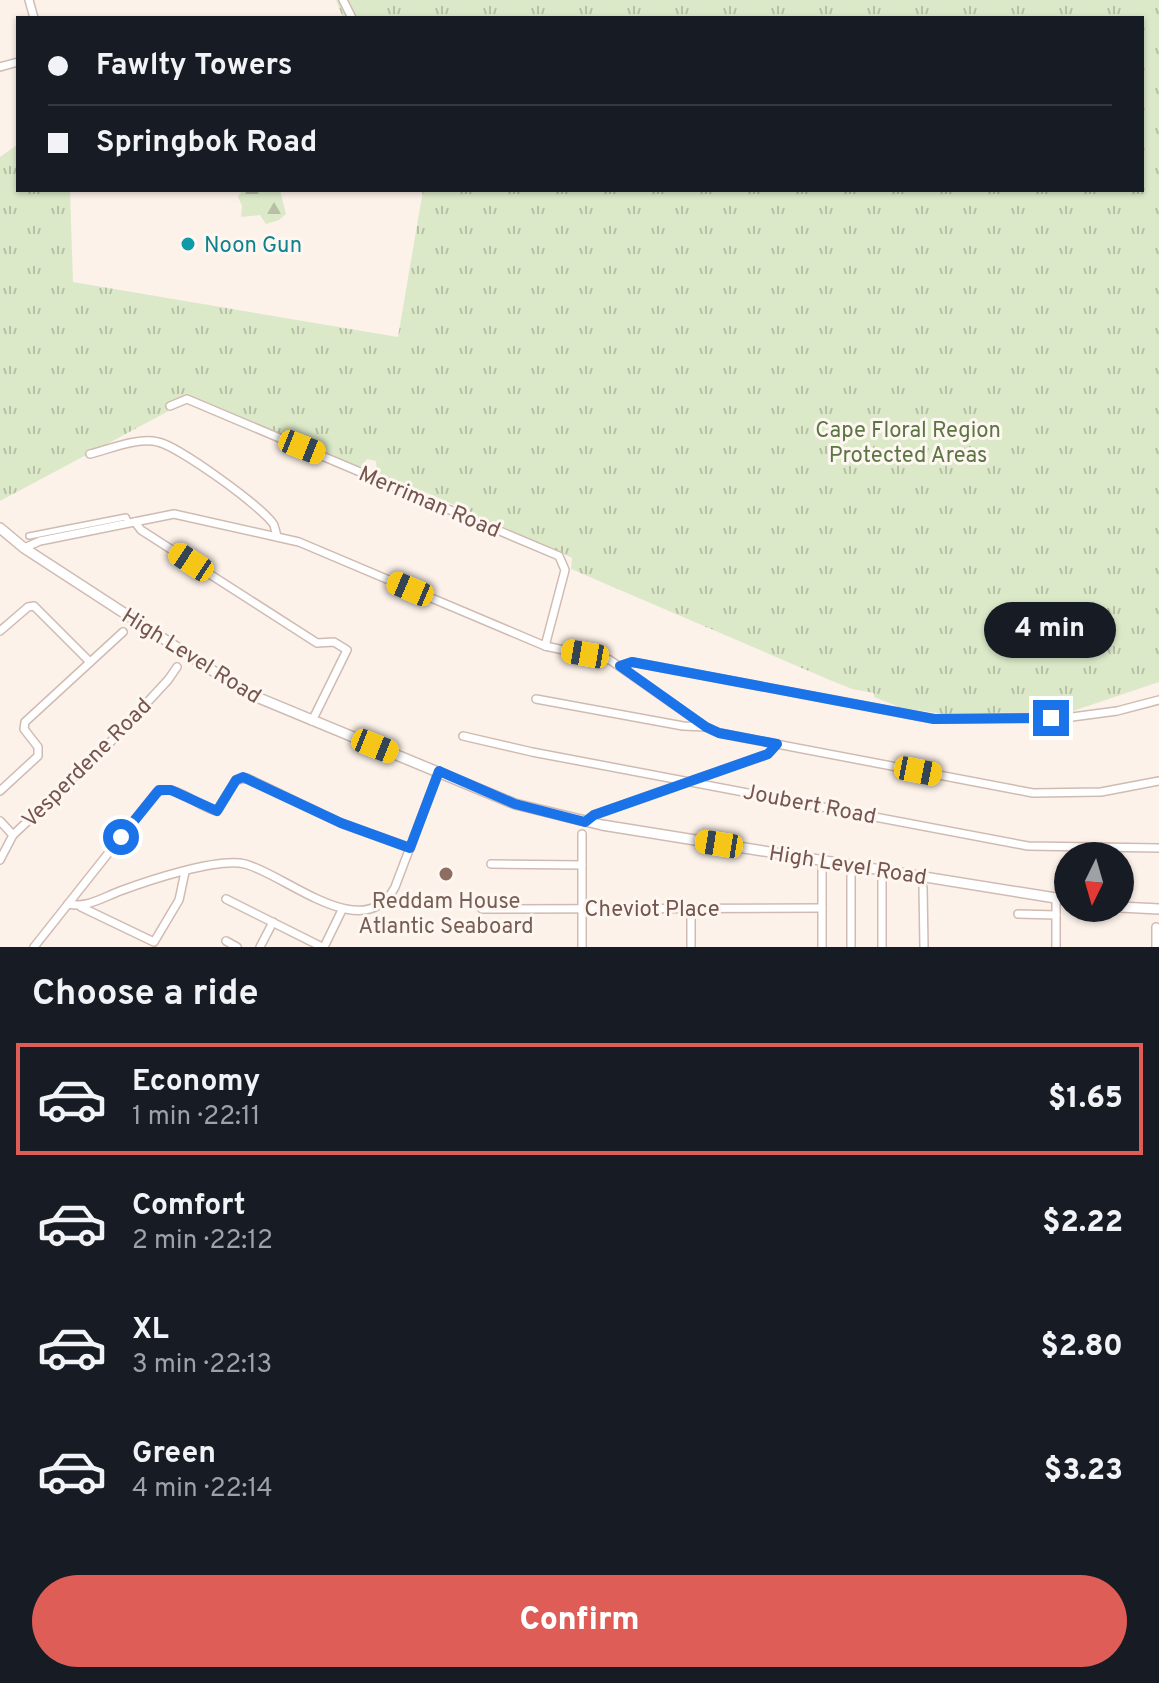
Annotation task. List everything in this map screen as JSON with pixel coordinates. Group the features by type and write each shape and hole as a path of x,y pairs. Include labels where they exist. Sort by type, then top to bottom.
{"street":[{"name":"Merriman Road","path":"170,406 187,399 559,556 565,570 545,646"},
{"path":"90,454 146,441 170,447 211,472 237,493 271,522 277,537"},
{"path":"24,548 40,541 174,514 299,542 545,646 603,657 719,733 1033,793 1101,792 1159,781"},
{"path":"29,536 126,517 141,530 317,643 334,642 347,650 312,721"},
{"name":"High Level Road","path":"0,528 24,548 247,693 515,804 585,822 1054,898"},
{"path":"0,631 28,607 34,606 90,662"},
{"path":"0,791 39,754 38,747 24,729 25,722 123,632"},
{"path":"620,666 632,662 934,719 1072,717 1117,711 1159,700"},
{"name":"Vesperdene Road","path":"0,860 13,835 104,749 177,667"},
{"path":"536,699 683,726 706,727"},
{"name":"Joubert Road","path":"463,736 532,752 1028,846 1159,848"},
{"path":"585,822 594,815 768,754 777,744"},
{"path":"81,907 149,881 231,863 247,864 314,900 342,910 364,911 383,905 393,893 439,771"},
{"path":"34,947 162,789 171,790 217,811 236,780 247,778 341,823 410,848"},
{"path":"0,821 13,835"},
{"path":"582,834 582,947"},
{"path":"822,860 822,947"},
{"path":"491,864 582,865"},
{"path":"851,865 851,947"},
{"path":"882,869 882,947"},
{"path":"68,904 81,907 154,942 179,900 185,872"},
{"path":"923,887 924,947"},
{"path":"226,899 323,947 342,910"},
{"name":"Cheviot Place","path":"482,909 822,908"},
{"path":"1134,908 1159,909"},
{"path":"1018,914 1054,915"},
{"path":"691,918 691,947"},
{"path":"260,947 273,922"},
{"path":"1056,922 1056,947"},
{"path":"1156,927 1156,947"},
{"path":"226,941 237,947"}],"green space":[{"name":"Cape Floral Region Protected Areas","path":"336,0 1159,0 1159,682 1073,711 944,714 902,708 874,697 874,693 852,689 825,678 571,569 572,558 427,493 377,476 376,461 367,459 360,468 189,396 180,405 0,501 0,157 16,145 16,192 70,192 73,282 398,337 423,192 1144,192 1144,16 342,16"},
{"path":"241,192 280,192 286,214 266,224 260,215 241,217 242,206 238,197"}],"place":[{"name":"Noon Gun","path":"188,244"},
{"name":"Reddam House Atlantic Seaboard","path":"446,874"}],"route":[{"path":"121,837 159,790 171,790 217,811 236,780 243,777 341,823 410,848 439,771 515,804 585,822 594,815 768,754 777,744 719,733 706,727 620,666 632,662 934,719 1051,718"}]}
